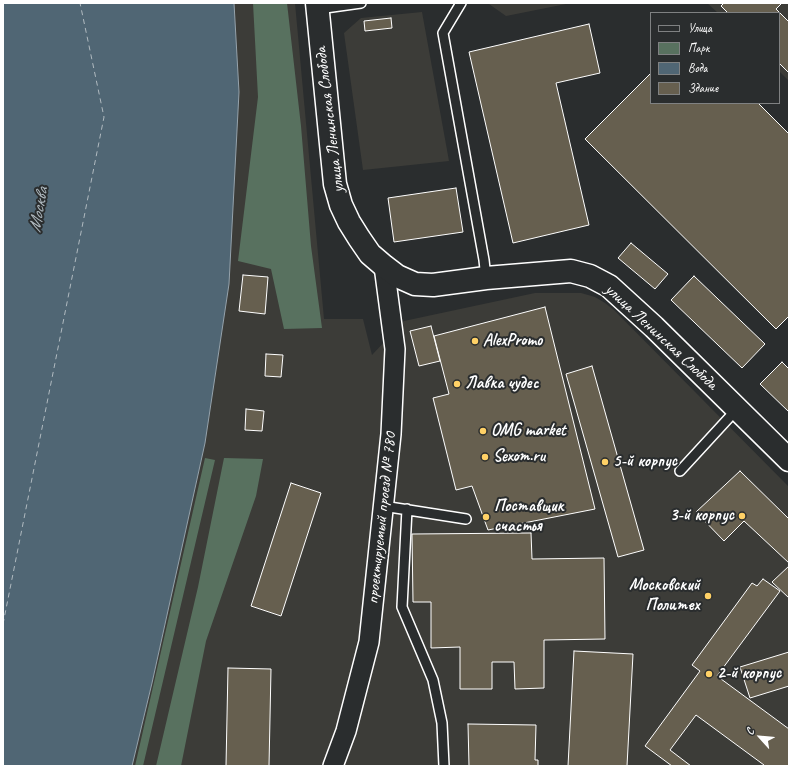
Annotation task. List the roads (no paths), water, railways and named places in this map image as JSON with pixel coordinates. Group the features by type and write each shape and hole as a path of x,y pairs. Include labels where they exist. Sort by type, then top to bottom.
{"street":[{"name":"улица Ленинская Слобода","path":"317,6 335,184 341,205 349,222 370,254 397,276 415,284 433,285 486,278 570,271 590,276 609,286 654,327 789,460"},
{"name":"проектируемый проезд № 780","path":"333,766 346,731 369,642 391,434 395,349 384,266"}],"lane":[{"path":"317,6 360,3"},
{"path":"461,3 443,33 486,278"},
{"path":"680,471 737,409"},
{"path":"383,506 466,519"},
{"path":"407,510 402,607 433,680 442,722 444,766"}],"water":[{"name":"Москва","path":"3,3 234,3 239,92 229,284 205,443 152,683 132,766 3,766"}],"place":[{"name":"AlexPromo","path":"475,341"},
{"name":"Лавка чудес","path":"457,384"},
{"name":"OMG market","path":"483,431"},
{"name":"Sexom.ru","path":"485,457"},
{"name":"5-й корпус","path":"605,462"},
{"name":"3-й корпус","path":"742,516"},
{"name":"Поставщик счастья","path":"486,517"},
{"name":"Московский Политех","path":"708,596"},
{"name":"2-й корпус","path":"709,674"}]}
